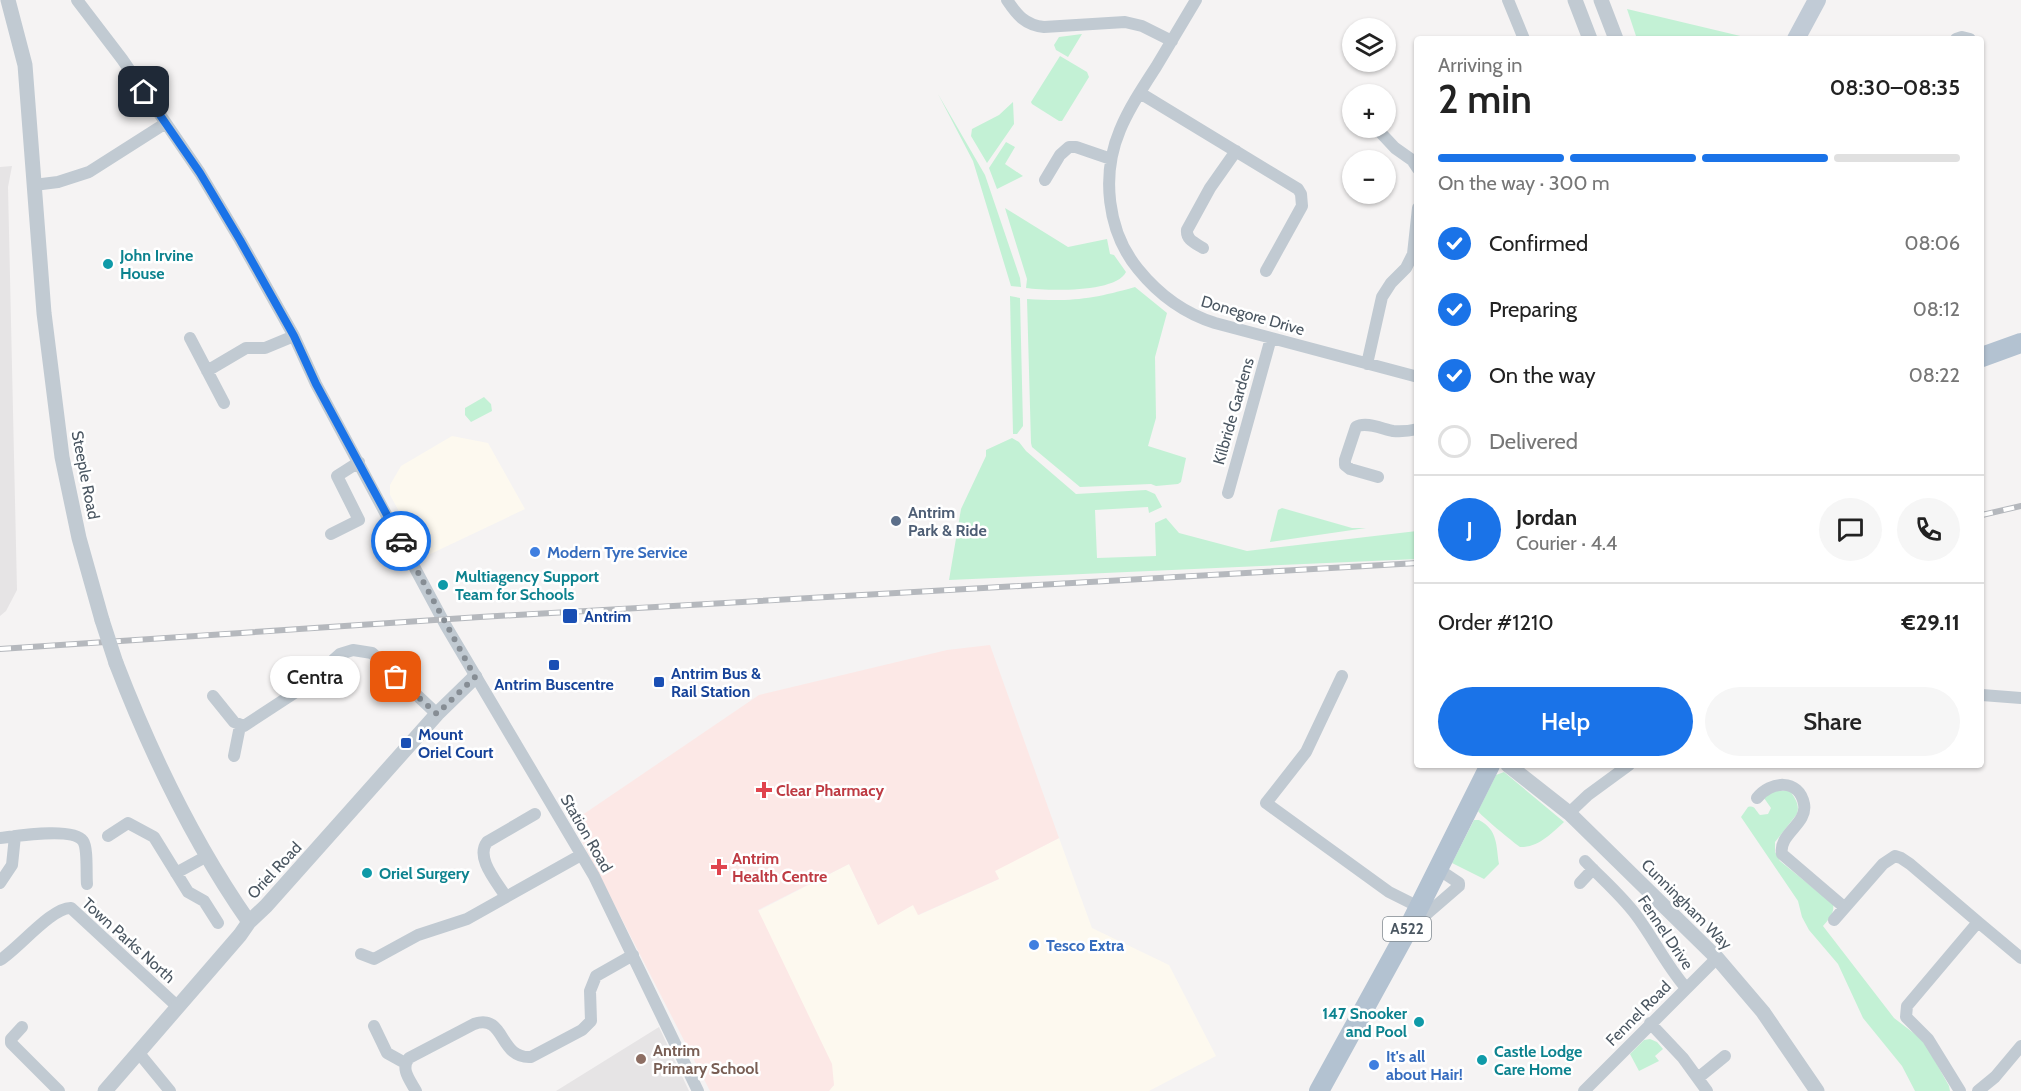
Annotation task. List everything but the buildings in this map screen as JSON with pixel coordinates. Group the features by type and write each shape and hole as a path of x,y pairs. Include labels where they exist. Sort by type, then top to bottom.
{"main road":[{"path":"1798,36 1817,0"},
{"path":"1984,356 2021,343"},
{"name":"A522","path":"1319,1091 1407,930 1488,768"}],"street":[{"name":"Steeple Road","path":"8,0 25,65 44,313 62,457 79,538 102,620 136,716 163,776 207,856 249,922"},
{"path":"77,0 122,59 200,173 294,336 316,384 359,462 337,476 359,520 331,534"},
{"path":"1007,0 1020,18 1032,25 1044,27 1125,22 1142,26 1172,41"},
{"name":"Donegore Drive","path":"1196,0 1122,124 1111,159 1109,191 1114,224 1125,251 1145,278 1173,304 1193,315 1215,324 1414,376"},
{"path":"1508,0 1523,36"},
{"path":"1575,0 1589,36"},
{"path":"1601,0 1615,36"},
{"path":"1140,93 1298,189 1301,194 1300,212 1266,271"},
{"path":"34,185 58,182 89,172 166,123"},
{"path":"1386,138 1414,164"},
{"path":"1045,180 1060,155 1069,147 1076,147 1111,159"},
{"path":"1203,248 1189,239 1187,230 1210,188 1236,151"},
{"path":"1366,364 1382,297 1390,283 1408,266 1414,245"},
{"path":"207,370 246,348 265,348 294,336"},
{"path":"189,338 224,403"},
{"name":"Kilbride Gardens","path":"1228,493 1271,338"},
{"path":"1378,477 1350,469 1346,465 1345,460 1356,427 1364,424 1392,431 1414,430"},
{"name":"Station Road","path":"359,462 475,677 594,876 698,1091"},
{"path":"240,726 249,724 302,688 340,654 353,650 366,651 377,656 396,677 437,714"},
{"path":"1342,676 1306,752 1266,803 1389,892 1419,907"},
{"name":"Oriel Road","path":"105,1091 249,922 266,906 437,714 475,677"},
{"path":"1984,695 2021,698"},
{"path":"213,696 229,717 240,726"},
{"path":"234,756 240,726"},
{"name":"Cunningham Way","path":"1512,768 1569,813 1717,958 1763,1012 1817,1091"},
{"path":"1569,813 1588,795 1625,768"},
{"path":"1757,798 1767,788 1777,784 1790,786 1799,794 1804,804 1803,814 1783,842 1782,854 1845,907"},
{"path":"506,897 484,858 483,849 488,842 535,814"},
{"path":"108,836 128,823 151,834 188,892 204,902 218,923"},
{"path":"0,837 65,833 79,837 85,846 87,884"},
{"path":"0,883 12,865 15,836"},
{"path":"361,954 374,959 418,935 461,921 581,855"},
{"path":"176,873 207,856"},
{"path":"1834,920 1883,864 1892,857 1898,857 1910,864 2021,958"},
{"name":"Fennel Drive","path":"1580,883 1589,865 1624,900 1664,960 1686,988"},
{"path":"1407,930 1459,886 1438,869"},
{"name":"Town Parks North","path":"0,960 53,915 65,908 71,908 178,1007"},
{"path":"1960,1091 1935,1049 1907,1018 1905,1011 1908,1004 1978,922"},
{"path":"416,1091 405,1069 405,1063 409,1058 480,1022 495,1027 516,1056 531,1057 588,1026 591,1015 590,991 596,976 633,955"},
{"name":"Fennel Road","path":"1584,1091 1717,958"},
{"path":"1650,1023 1683,1058 1707,1091"},
{"path":"374,1026 387,1053 405,1063"},
{"path":"22,1027 12,1038 11,1043 59,1091"},
{"path":"1978,1091 1995,1077 2021,1046"},
{"path":"138,1052 170,1091"},
{"path":"1698,1078 1725,1056"}],"shaded area":[{"path":"12,166 8,187 17,590 6,611 0,616 0,167"},
{"path":"452,436 488,443 525,509 424,557 390,495 390,485 401,466"},
{"name":"Antrim Health Centre","path":"990,645 1059,838 995,871 999,879 918,915 913,905 878,925 849,864 758,910 832,1064 834,1085 829,1091 710,1091 572,822 759,695 947,650"},
{"path":"1059,838 1092,928 1169,965 1216,1056 1149,1091 829,1091 834,1085 758,911 849,864 878,925 914,904 919,915 999,879 994,871"},
{"name":"Antrim Primary School","path":"659,1027 689,1091 556,1091"}],"green space":[{"path":"1627,9 1740,36 1636,36"},
{"path":"1082,34 1068,57 1056,50 1054,45 1059,37"},
{"path":"1060,56 1087,72 1089,77 1062,121 1031,102"},
{"path":"938,94 985,175 1020,278 1021,287 1011,286 973,161"},
{"path":"1013,102 1014,124 987,163 971,136 972,129 999,115"},
{"path":"1006,142 1015,147 1005,164 1023,176 997,189 989,168"},
{"path":"1005,208 1068,247 1107,239 1110,254 1114,255 1126,272 1120,279 1096,287 1064,290 1026,288 1027,279"},
{"path":"1135,287 1167,313 1155,357 1156,418 1148,446 1186,458 1181,482 1156,486 1151,484 1080,487 1032,447 1027,299 1082,299"},
{"path":"1010,296 1020,298 1023,426 1017,434 1013,434"},
{"path":"484,397 491,404 492,411 471,422 465,415 465,408"},
{"path":"1012,438 1076,494 1146,490 1155,494 1162,507 1149,513 1148,507 1095,510 1097,558 1156,556 1155,523 1166,518 1179,533 1247,551 1414,531 1414,559 949,580 961,509 986,456 986,450"},
{"path":"1282,508 1352,528 1366,528 1270,542 1278,510"},
{"path":"1504,772 1564,822 1533,845 1520,847 1478,811 1496,775"},
{"path":"1769,790 1790,791 1798,811 1775,842 1775,852 1780,861 1833,904 1832,913 1823,926 1894,1018 1924,1041 1950,1091 1915,1091 1902,1066 1863,1018 1838,964 1809,930 1802,917 1798,901 1741,817 1748,807 1755,808 1760,815 1768,814 1771,808 1764,798"},
{"path":"1474,820 1479,820 1490,828 1496,844 1499,864 1484,879 1452,863"},
{"path":"1650,1039 1657,1042 1663,1049 1655,1056 1659,1061 1639,1071 1630,1054 1644,1040"}],"railway":[{"path":"1984,515 2021,506"},
{"path":"0,649 480,617 1414,563"}],"way so far":[{"path":"396,677 437,714 475,677 401,541"}],"place":[{"name":"John Irvine House","path":"108,264"},
{"name":"Antrim Park & Ride","path":"896,521"},
{"name":"Modern Tyre Service","path":"535,552"},
{"name":"Multiagency Support Team for Schools","path":"443,585"},
{"name":"Antrim","path":"570,616"},
{"name":"Antrim Buscentre","path":"554,665"},
{"name":"Centra","path":"396,677"},
{"name":"Antrim Bus & Rail Station","path":"659,682"},
{"name":"Mount Oriel Court","path":"406,743"},
{"name":"Clear Pharmacy","path":"764,790"},
{"name":"Antrim Health Centre","path":"719,867"},
{"name":"Oriel Surgery","path":"367,873"},
{"name":"Tesco Extra","path":"1034,945"},
{"name":"147 Snooker and Pool","path":"1419,1022"},
{"name":"Antrim Primary School","path":"641,1059"},
{"name":"Castle Lodge Care Home","path":"1482,1060"},
{"name":"It's all about Hair!","path":"1374,1065"}],"route":[{"path":"144,92 200,173 240,240 294,336 316,384 401,541"}]}
